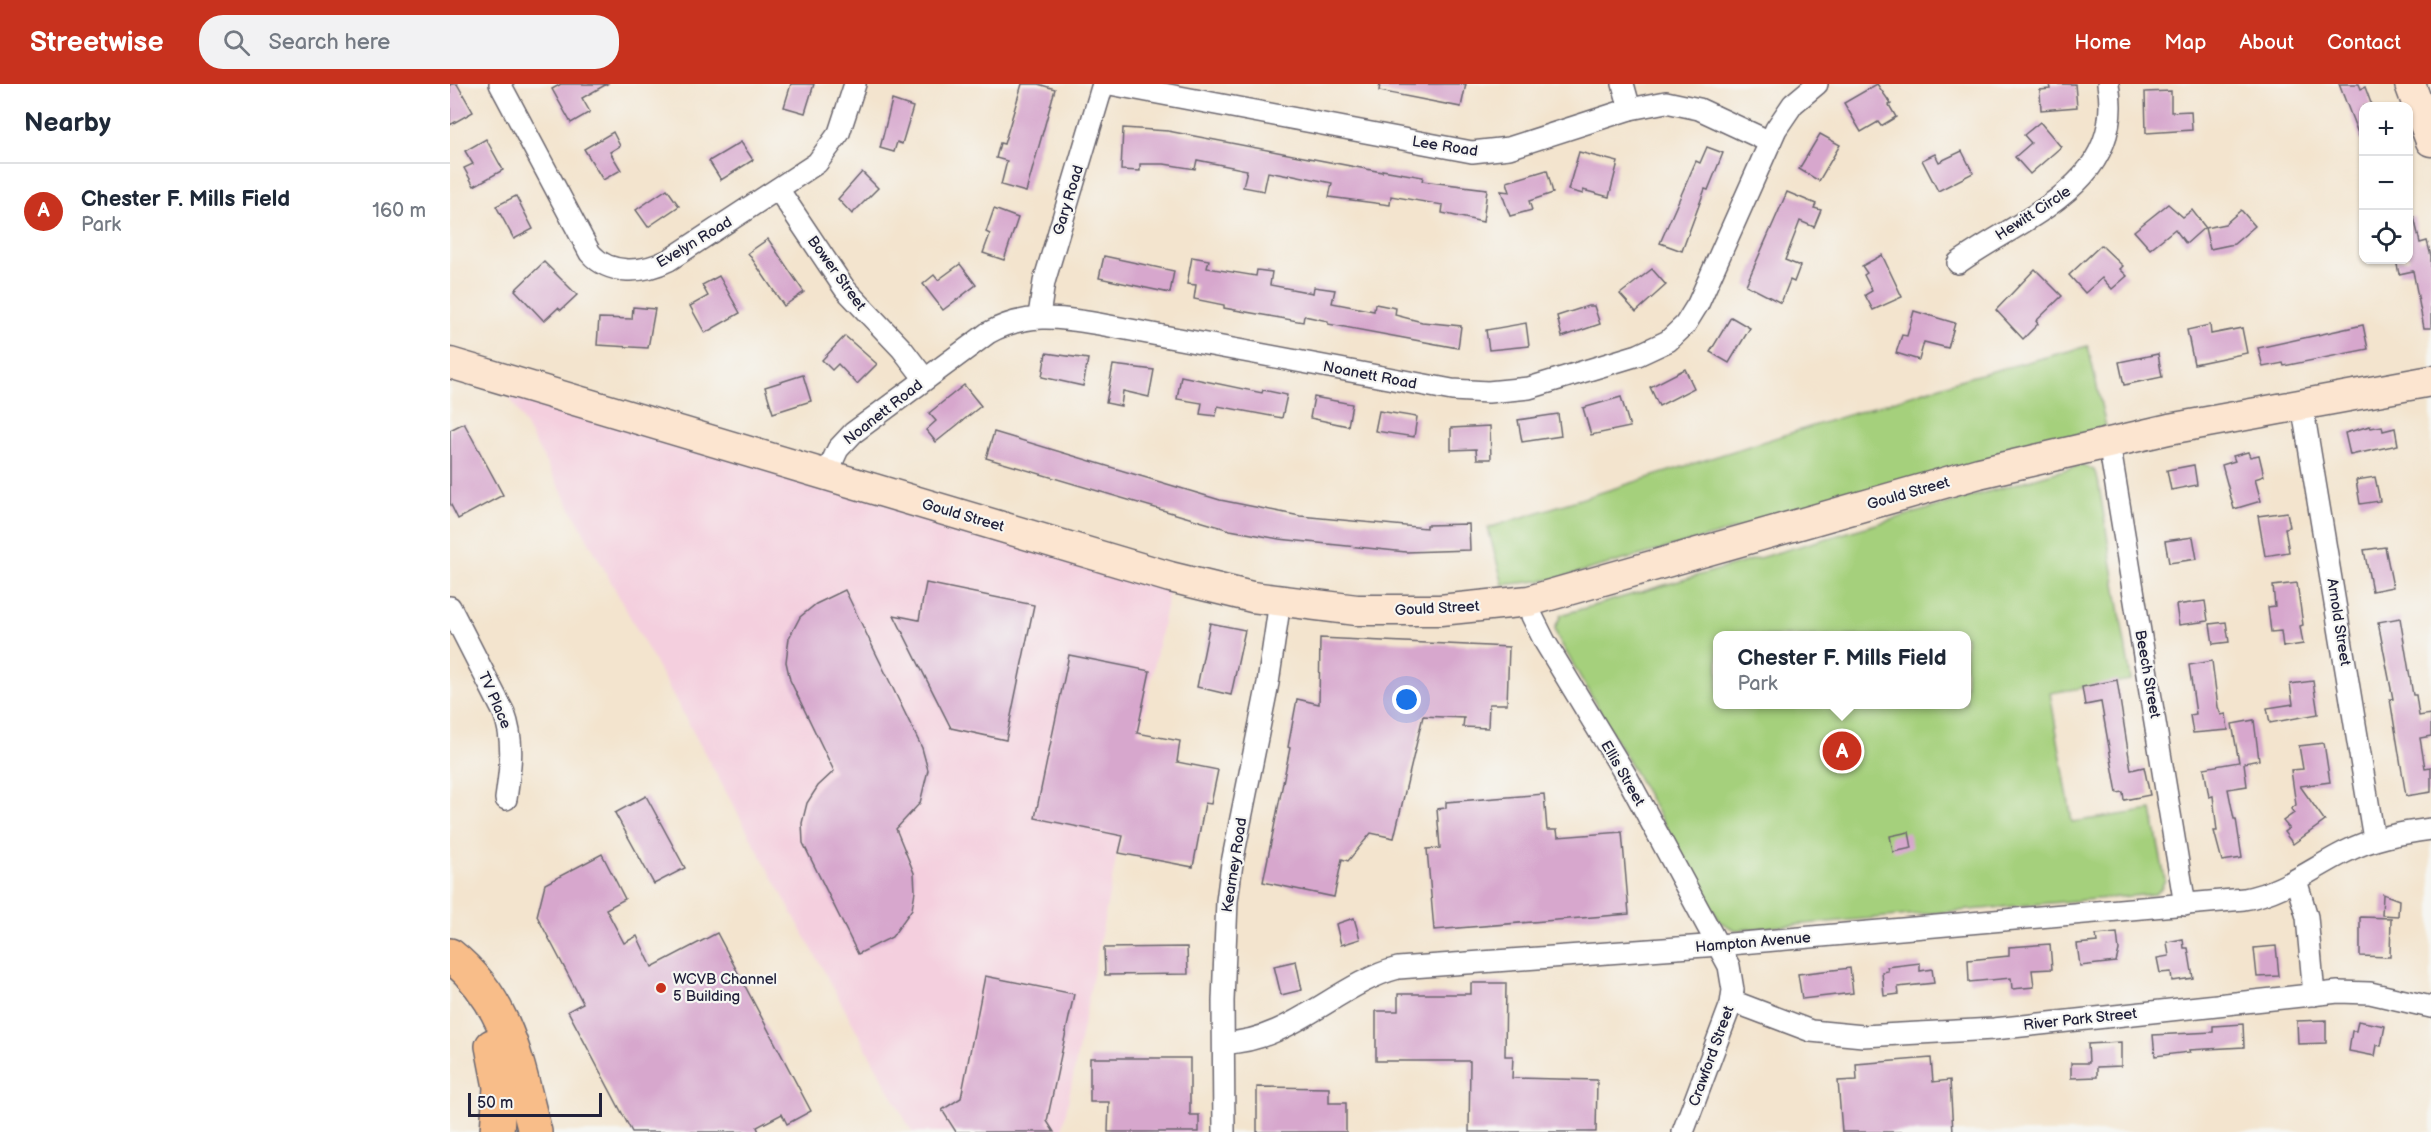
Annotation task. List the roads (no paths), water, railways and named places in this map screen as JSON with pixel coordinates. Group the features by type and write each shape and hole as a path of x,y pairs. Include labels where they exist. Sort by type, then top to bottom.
{"highway":[{"path":"450,955 479,983 506,1025 535,1132"},
{"path":"450,982 478,1017 494,1051 500,1087 497,1132"}],"main road":[{"path":"2410,84 2431,141"},
{"name":"Gould Street","path":"450,363 1145,570 1280,601 1336,608 1410,611 1529,601 1959,478 2109,443 2302,404 2431,381"}],"street":[{"name":"Evelyn Road","path":"500,84 586,247 594,258 609,267 634,270 660,264 818,163 830,149 843,126 855,84"},
{"name":"Gary Road","path":"1039,316 1044,282 1103,84"},
{"name":"Lee Road","path":"1110,84 1472,152 1509,148 1630,109 1666,102 1688,105 1770,142"},
{"path":"1623,84 1630,109"},
{"name":"Noanett Road","path":"826,475 844,441 998,327 1018,319 1039,316 1107,325 1452,390 1495,392 1536,386 1648,351 1668,341 1685,325 1703,293 1770,142 1787,111 1817,84"},
{"name":"Hewitt Circle","path":"1958,262 2058,200 2083,179 2098,155 2107,131 2110,108 2108,84"},
{"name":"Bower Street","path":"778,189 845,289 902,349 925,380"},
{"name":"Arnold Street","path":"2302,404 2374,839"},
{"name":"Beech Street","path":"2109,443 2185,905"},
{"name":"Kearney Road","path":"1224,1132 1224,941 1229,882 1265,700 1280,601"},
{"name":"Ellis Street","path":"1529,601 1532,616 1545,642 1628,779 1719,945"},
{"name":"TV Place","path":"450,607 504,713 510,732 511,760 506,799"},
{"name":"Hampton Avenue","path":"1224,1043 1245,1042 1267,1035 1377,975 1398,968 1719,945 2257,897 2296,880 2346,851 2374,839 2431,829"},
{"path":"2296,880 2307,917 2314,995"},
{"name":"Crawford Street","path":"1683,1132 1732,1001 1732,976 1719,945"},
{"name":"River Park Street","path":"1732,1001 1811,1031 1863,1036 1984,1030 2360,992 2431,1007"}],"place":[{"name":"Chester F. Mills Field","path":"1842,751"},
{"name":"WCVB Channel 5 Building","path":"661,988"}]}
